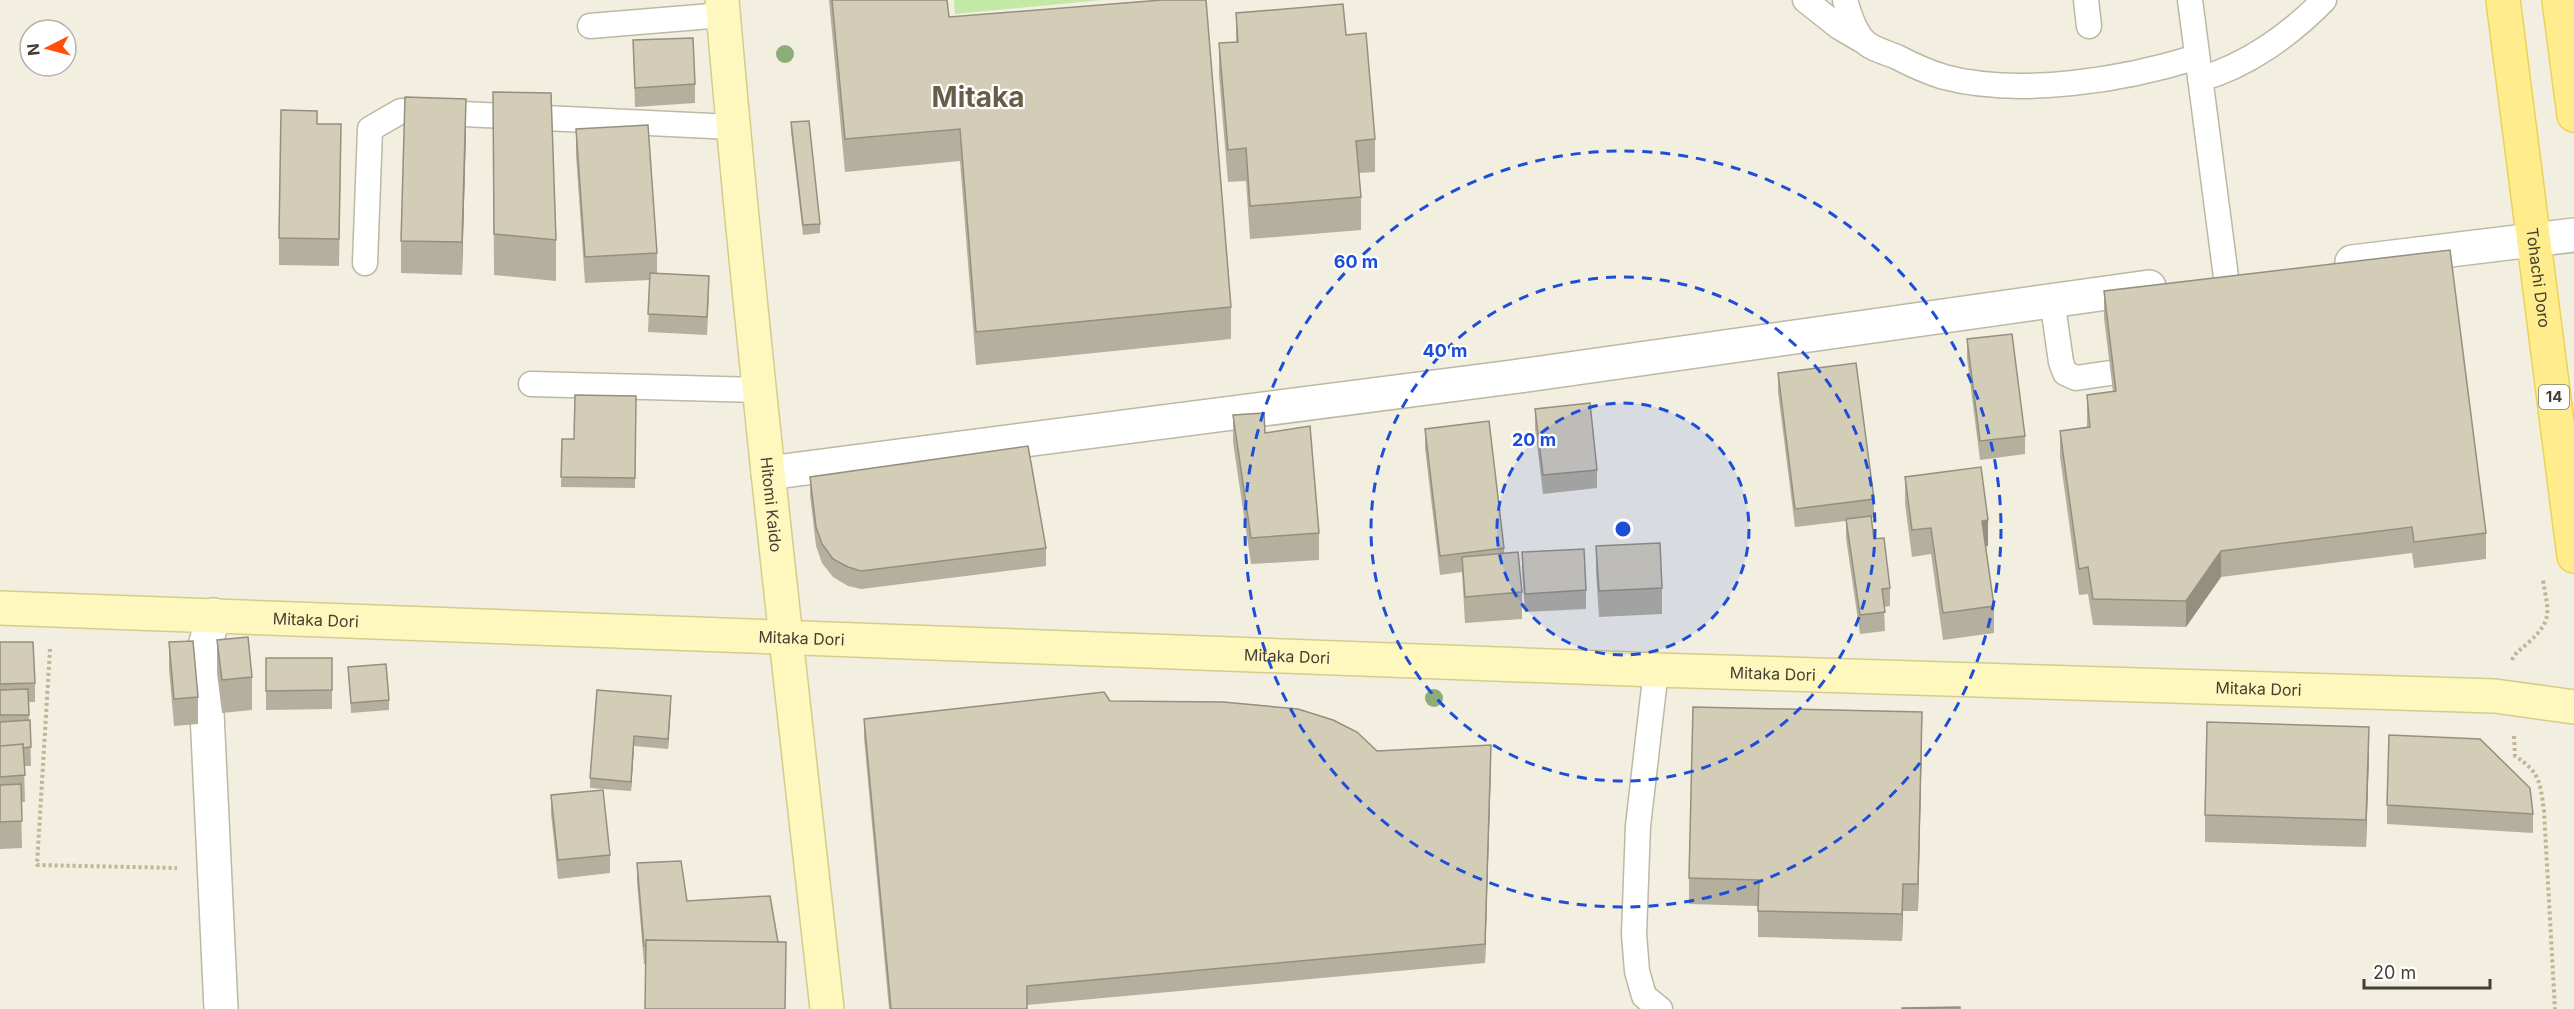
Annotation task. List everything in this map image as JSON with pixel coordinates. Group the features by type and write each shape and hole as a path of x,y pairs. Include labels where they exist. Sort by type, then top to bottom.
{"main road":[{"name":"Tohachi Doro","path":"2503,0 2574,556"},
{"path":"2559,0 2574,115"},
{"name":"Hitomi Kaido","path":"723,7 732,127 759,390 827,1009"},
{"name":"Mitaka Dori","path":"0,608 1656,670 2494,696 2574,707"}],"street":[{"path":"2318,266 2365,272 2535,239 2574,235"},
{"path":"768,473 1512,377 2052,299 2260,273"},
{"path":"214,615 204,649 221,1009"}],"lane":[{"path":"1805,0 1830,20 1865,42 1915,66 1944,77 2019,86 2055,85 2168,67 2238,66 2306,18 2324,0"},
{"path":"1845,0 1851,20 1865,42"},
{"path":"2086,0 2089,26"},
{"path":"2190,0 2226,277"},
{"path":"590,26 723,7"},
{"path":"365,263 370,129 401,111 732,127"},
{"path":"2052,299 2061,362 2065,373 2076,378 2110,373"},
{"path":"531,384 759,390"},
{"path":"1656,670 1638,826 1634,934 1637,971 1644,996 1660,1009"}],"path":[{"path":"50,645 37,865 215,869"},
{"path":"2514,736 2515,756 2530,766 2539,778 2544,811 2555,1009"}],"green space":[{"path":"954,0 1102,0 955,14"}],"building":[{"path":"832,0 947,0 949,17 1162,0 1206,0 1231,307 976,332 960,129 845,139"},
{"path":"1343,4 1346,35 1366,33 1375,139 1356,141 1361,197 1250,206 1246,148 1228,150 1219,43 1238,42 1236,13"},
{"path":"693,38 695,84 635,88 633,40"},
{"path":"493,92 551,93 556,240 494,234"},
{"path":"405,97 466,99 462,242 401,241"},
{"path":"281,110 317,111 317,124 341,124 339,239 279,238"},
{"path":"809,121 820,224 803,225 791,122"},
{"path":"648,125 657,253 585,257 576,129"},
{"path":"2450,250 2486,533 2414,542 2412,527 2221,551 2186,601 2093,599 2088,567 2079,569 2060,431 2090,427 2087,395 2116,391 2104,291"},
{"path":"650,273 709,276 707,317 648,314"},
{"path":"2012,334 2025,436 1980,441 1967,339"},
{"path":"1856,363 1874,499 1795,509 1778,373"},
{"path":"575,395 636,396 635,478 561,477 562,439 574,439"},
{"path":"1590,403 1597,470 1543,475 1535,409"},
{"path":"1264,413 1265,433 1310,426 1319,533 1251,538 1233,415"},
{"path":"1489,421 1504,548 1440,556 1425,429"},
{"path":"1028,446 1046,548 861,571 833,559 822,544 816,527 810,477"},
{"path":"1981,467 1988,520 1982,521 1994,606 1943,613 1931,528 1912,530 1905,477"},
{"path":"1871,516 1874,539 1884,538 1890,588 1882,589 1885,612 1860,615 1846,519"},
{"path":"1660,543 1662,588 1599,591 1596,546"},
{"path":"1584,549 1586,590 1525,594 1522,552"},
{"path":"1518,552 1522,592 1465,597 1462,557"},
{"path":"248,637 252,677 222,680 217,640"},
{"path":"193,641 198,697 174,699 169,642"},
{"path":"0,642 33,642 35,683 0,684"},
{"path":"266,658 332,658 332,690 266,691"},
{"path":"386,664 389,700 351,703 348,667"},
{"path":"28,689 29,715 0,715 0,690"},
{"path":"597,690 671,696 668,739 634,736 631,782 590,778"},
{"path":"1104,692 1110,701 1223,702 1298,709 1333,720 1357,732 1377,751 1491,745 1485,944 1027,986 1027,1009 891,1009 864,719"},
{"path":"1693,707 1922,712 1918,884 1903,884 1902,914 1758,911 1759,880 1689,878"},
{"path":"30,720 31,747 23,748 23,744 0,746 0,722"},
{"path":"2207,722 2369,727 2366,820 2205,815"},
{"path":"2389,735 2480,739 2530,788 2533,814 2387,805"},
{"path":"23,744 25,775 0,777 0,746"},
{"path":"21,784 22,821 0,822 0,785"},
{"path":"603,790 610,855 558,860 551,795"},
{"path":"681,861 687,901 770,896 778,942 646,940 646,946 644,946 637,863"},
{"path":"646,940 786,942 785,1009 645,1009"},
{"path":"1960,1007 1960,1009 1902,1009 1902,1008"}],"district":[{"name":"Mitaka","path":"978,97"}]}
